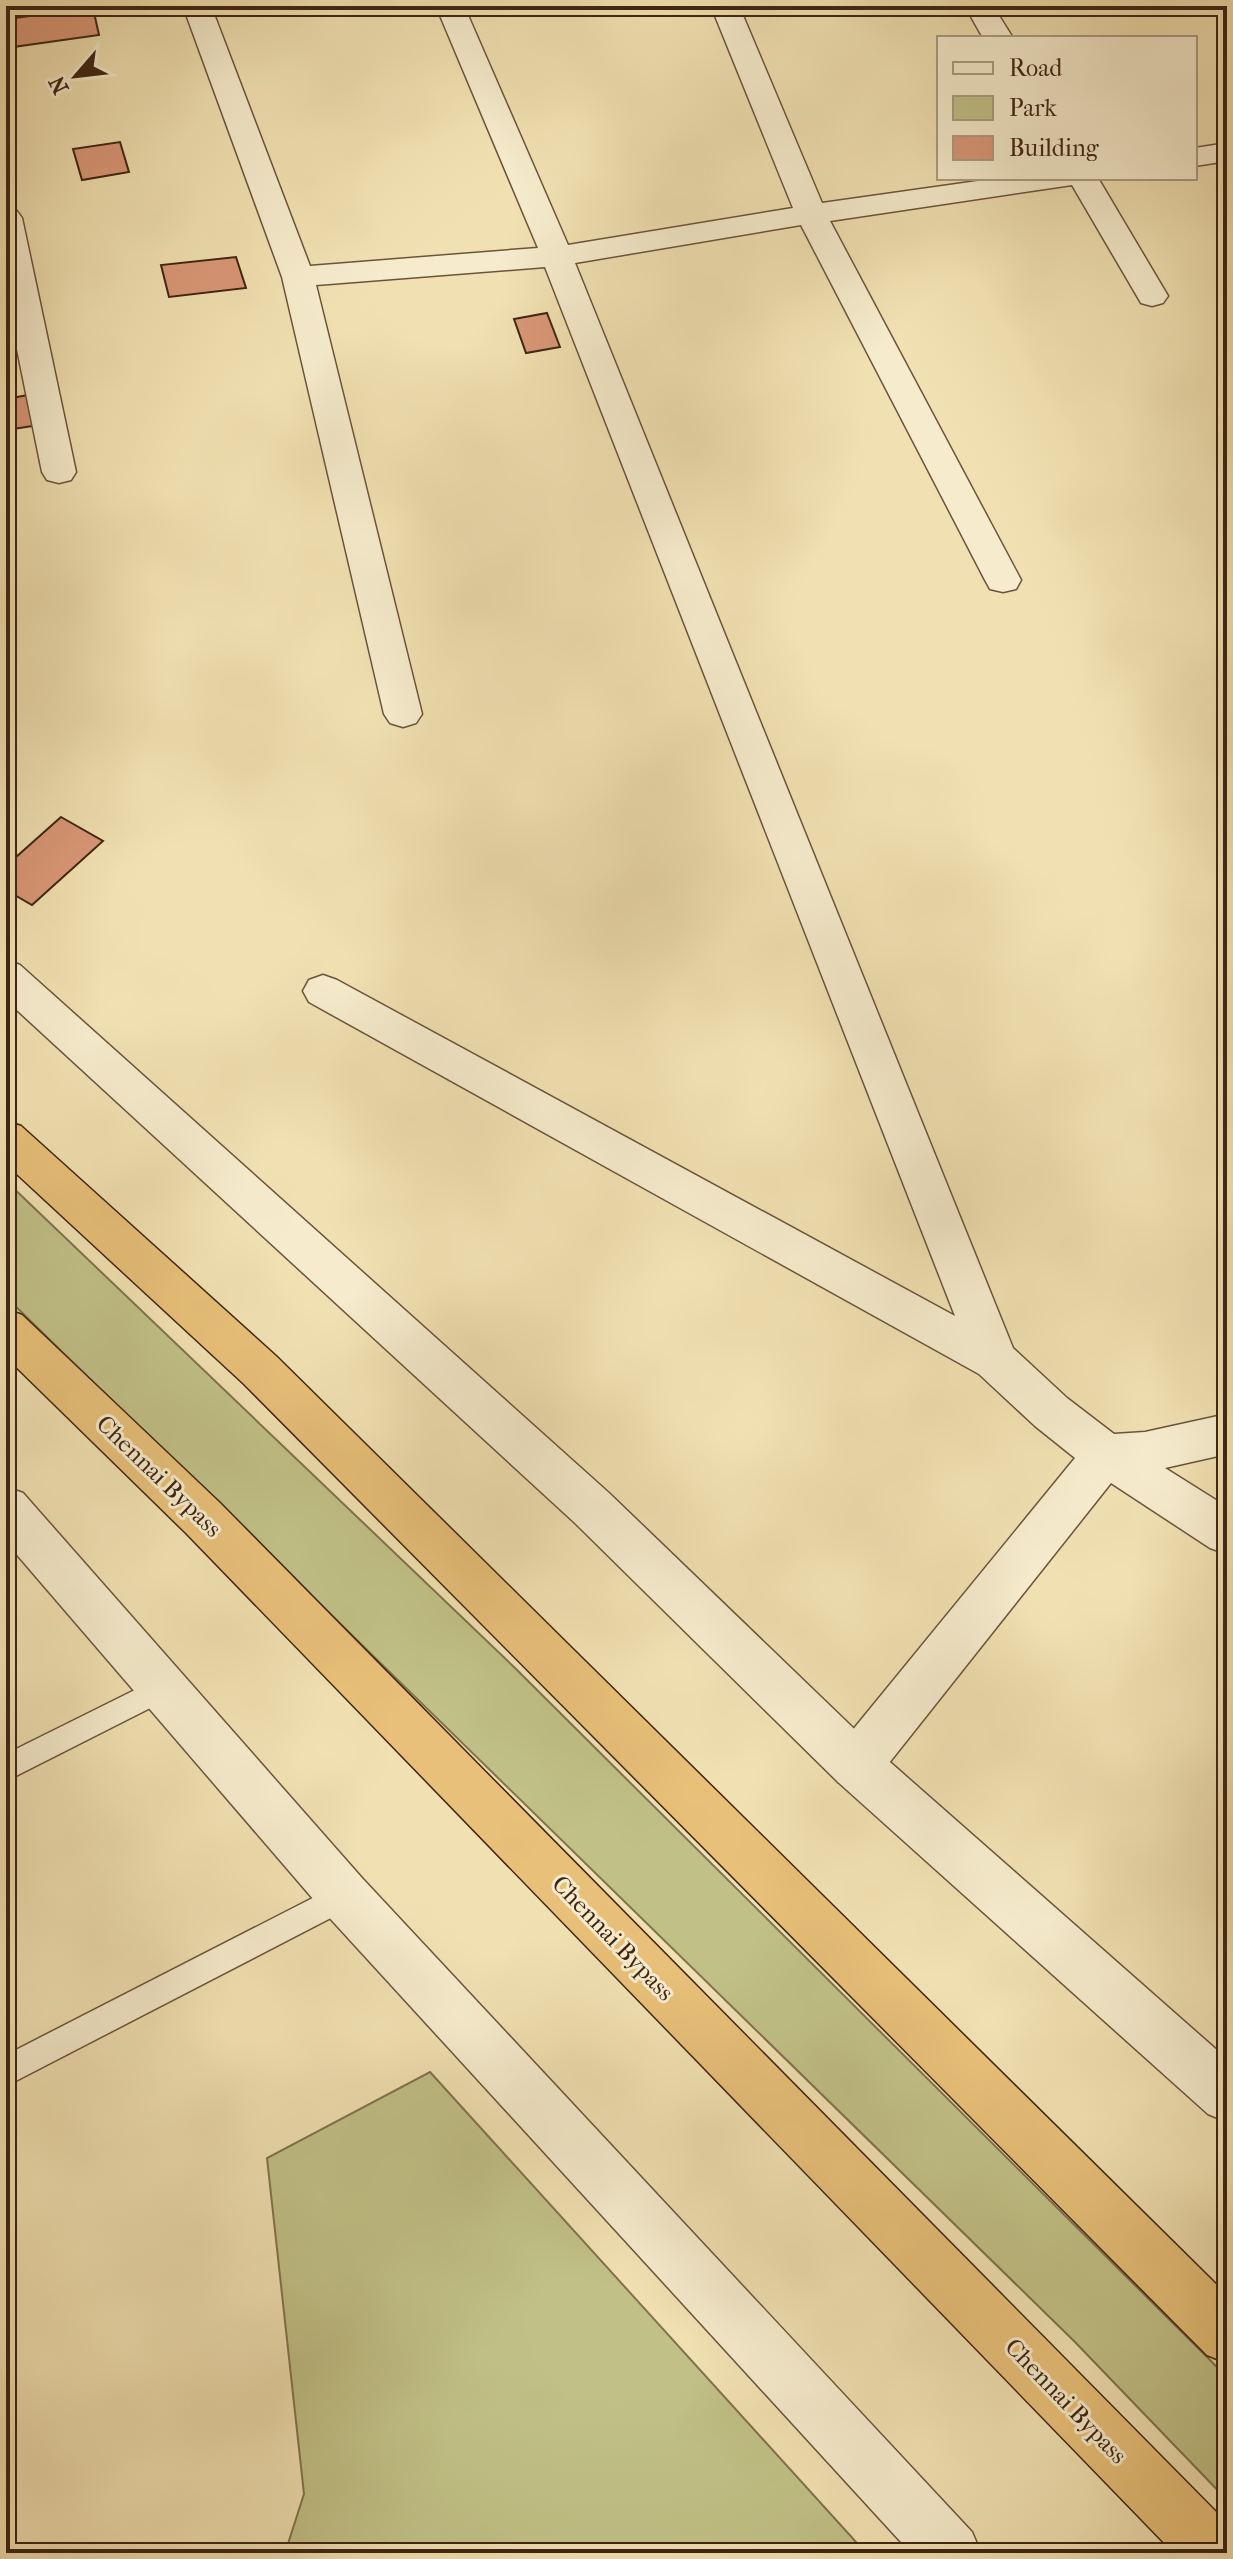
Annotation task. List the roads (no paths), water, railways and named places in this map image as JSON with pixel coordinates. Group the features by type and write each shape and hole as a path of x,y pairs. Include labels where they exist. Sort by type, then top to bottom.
{"highway":[{"path":"6,1138 260,1370 1227,2335"},
{"name":"Chennai Bypass","path":"6,1328 203,1518 1215,2553"}],"street":[{"path":"197,6 298,277 403,714"},
{"path":"450,6 557,256 995,1360"},
{"path":"725,6 811,214 1003,580"},
{"path":"979,6 997,36"},
{"path":"1197,157 1227,152"},
{"path":"298,277 557,256 811,214 1050,180"},
{"path":"1084,180 1152,296"},
{"path":"6,218 59,472"},
{"path":"6,976 592,1508 856,1765 1227,2095"},
{"path":"323,991 995,1360 1051,1412 1106,1455 1227,1533"},
{"path":"856,1765 1106,1455 1145,1452 1227,1434"},
{"path":"6,1508 344,1896 951,2553"}],"lane":[{"path":"6,1768 163,1688"},
{"path":"6,2071 344,1896"}]}
